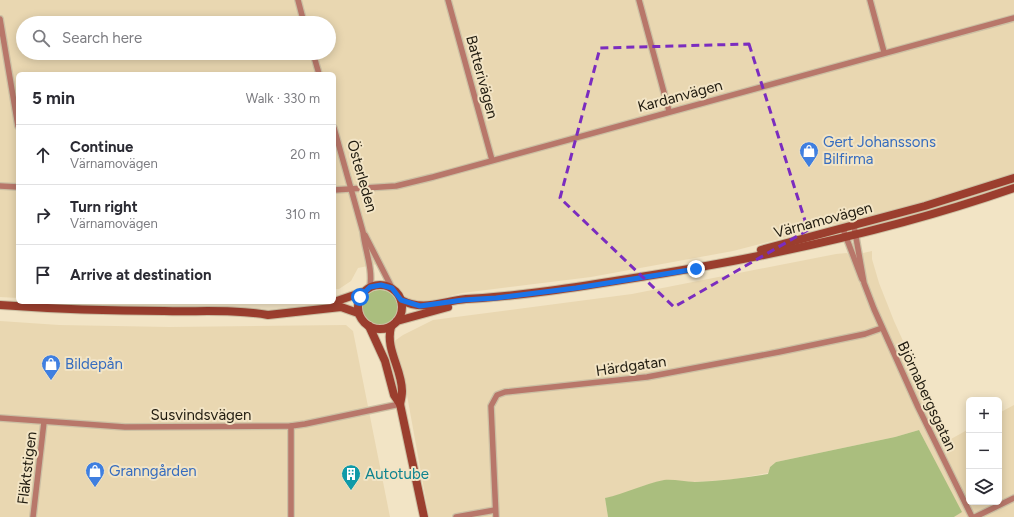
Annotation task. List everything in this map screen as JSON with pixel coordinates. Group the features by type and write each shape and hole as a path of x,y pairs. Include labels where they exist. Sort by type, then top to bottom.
{"main road":[{"name":"Värnamovägen","path":"636,278 770,248 843,229 1014,178"},
{"name":"Värnamovägen","path":"401,300 420,306 576,288 696,269 856,235 902,223 1014,188"},
{"path":"336,301 363,292 370,287 381,285 392,288 401,300 402,311 394,324 389,338 402,391 400,404 424,517"},
{"path":"363,292 358,302 358,313 364,323 369,326 385,361 394,395 400,404"},
{"name":"Värnamovägen","path":"369,326 380,329 432,311 496,298"},
{"path":"0,305 69,310 256,313 324,304"},
{"path":"256,313 268,315 341,308 358,313"}],"street":[{"path":"298,0 302,16"},
{"name":"Batterivägen","path":"448,0 492,160"},
{"path":"639,0 668,111"},
{"path":"870,0 884,52"},
{"name":"Kardanvägen","path":"336,190 396,186 884,52 1014,18"},
{"path":"0,19 16,114"},
{"path":"315,60 318,72"},
{"name":"Österleden","path":"336,135 363,232 365,249 372,269 370,287"},
{"path":"0,186 16,187"},
{"name":"Björnabergsgatan","path":"854,226 864,283"},
{"name":"Björnabergsgatan","path":"843,229 882,328 920,413 974,517"},
{"name":"Österleden","path":"363,232 392,288"},
{"name":"Härdgatan","path":"496,517 490,406 497,395 505,392 647,377 780,352 865,334 882,328"},
{"name":"Susvindsvägen","path":"0,418 125,427 291,426 400,404"},
{"name":"Fläktstigen","path":"33,517 44,422"},
{"path":"291,426 291,517"},
{"path":"974,517 1014,498"},
{"path":"456,517 495,510"}],"highlighted area":[{"path":"749,44 808,230 674,307 560,198 600,48"}],"shaded area":[{"path":"0,0 1014,0 1014,174 938,199 848,223 826,225 802,230 800,233 733,251 591,277 462,293 434,300 413,302 408,299 393,283 382,263 358,268 351,281 339,289 336,289 336,72 16,72 16,298 0,297"},
{"path":"872,251 872,259 879,283 894,321 946,436 951,439 966,431 966,505 1002,505 1002,411 1014,405 1014,517 954,517 961,512 919,430 895,437 776,462 770,467 768,473 729,480 692,482 665,480 643,486 622,495 605,498 608,517 429,517 405,384 393,342 403,335 433,320 632,294 836,254 847,253 850,256"},
{"path":"0,321 59,325 170,327 346,325 353,331 390,517 0,517"}],"green space":[{"path":"384,290 393,295 397,301 397,315 393,321 384,326 376,326 367,321 363,315 362,304 367,295 373,291"},
{"path":"919,430 962,512 954,517 608,517 605,498 641,486 664,480 704,482 768,474 770,467 776,462 895,437"}],"place":[{"name":"Gert Johanssons Bilfirma","path":"809,168"},
{"name":"Bildepån","path":"51,381"},
{"name":"Granngården","path":"95,488"},
{"name":"Autotube","path":"351,491"}],"route":[{"path":"360,297 363,292 370,287 381,285 392,288 396,291 401,300 414,306 420,306 576,288 696,269"}]}
